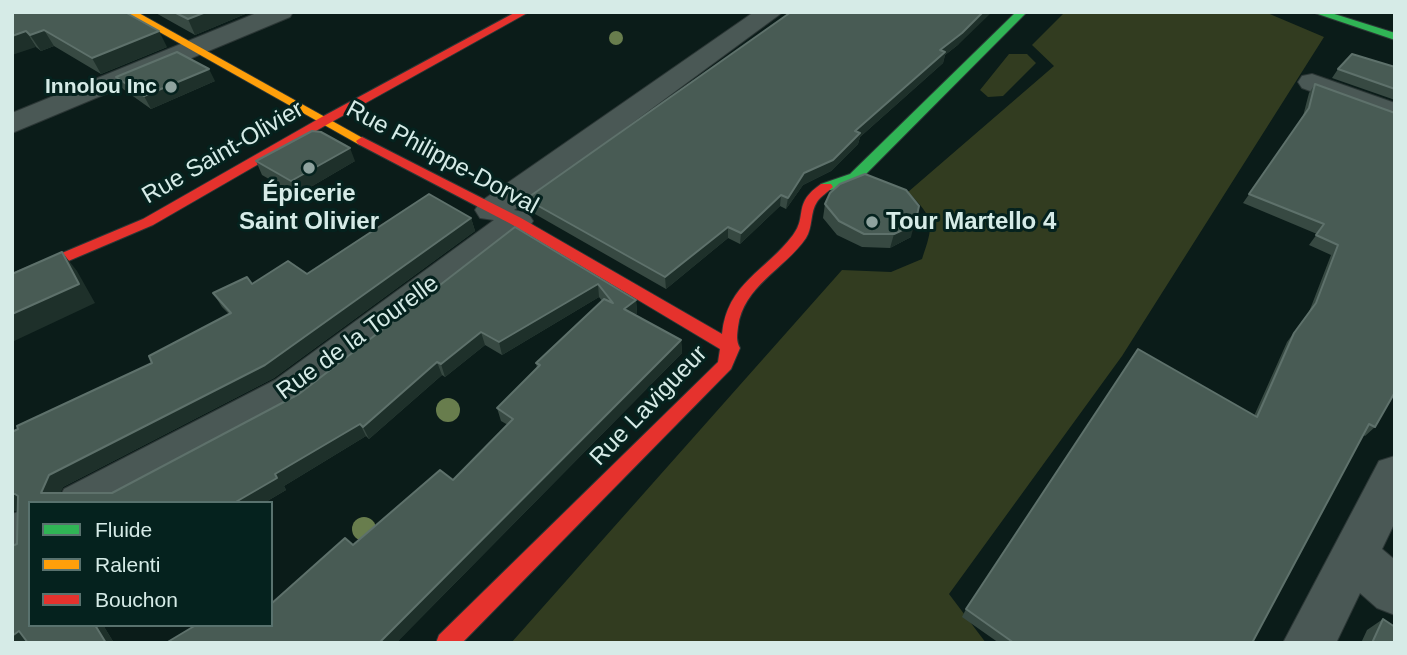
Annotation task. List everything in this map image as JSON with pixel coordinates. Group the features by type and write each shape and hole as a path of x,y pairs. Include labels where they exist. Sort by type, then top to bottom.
{"street":[{"name":"Rue Philippe-Dorval","path":"129,12 324,121 504,215 732,348"},
{"path":"12,124 281,12"},
{"name":"Rue Saint-Olivier","path":"12,281 148,222 324,121 524,12"},
{"name":"Rue de la Tourelle","path":"84,501 290,392 504,215 771,12"},
{"name":"Rue Lavigueur","path":"447,643 724,365 732,348 730,330 734,310 802,234 803,214 812,196 832,182 855,177 1022,12"},
{"path":"1317,12 1395,37"},
{"path":"1312,82 1395,113"},
{"path":"1309,643 1395,475"},
{"path":"12,539 28,530"},
{"path":"1353,556 1395,591"}],"green space":[{"path":"1065,12 1265,12 1324,37 1122,356 949,594 986,643 511,643 842,270 891,272 922,259 929,238 930,222 908,192 1054,66 1032,45"},
{"path":"1009,54 1027,54 1036,63 1003,96 988,97 980,90"}],"building":[{"path":"125,12 159,31 92,58 44,30 30,35 26,31 12,36 12,13"},
{"path":"174,12 206,12 188,19"},
{"path":"791,12 983,12 940,50 945,52 855,131 860,133 833,160 804,173 788,198 781,195 741,233 728,227 665,277 526,199"},
{"path":"177,52 209,69 144,96 116,77"},
{"path":"1352,54 1395,67 1395,89 1338,69"},
{"path":"1315,84 1395,113 1395,392 1375,427 1369,424 1252,643 1014,643 966,609 1138,349 1257,417 1294,333 1316,303 1338,245 1316,235 1324,224 1249,194 1309,108"},
{"path":"312,131 321,132 350,148 291,181 256,161"},
{"name":"Tour Martello 4","path":"865,174 906,190 919,206 915,224 894,234 864,234 839,221 825,204 830,193 840,184"},
{"path":"429,194 471,218 265,365 49,475 41,493 112,493 299,394 515,227 636,300 624,309 681,340 379,643 166,643 193,627 273,627 273,602 345,538 353,545 440,470 453,480 513,419 497,408 540,365 536,363 604,299 613,303 598,284 499,342 481,332 441,364 437,362 363,427 360,424 275,474 277,478 237,501 28,501 28,627 96,627 106,643 28,643 19,631 12,636 12,546 17,544 18,496 12,494 12,432 18,429 17,426 152,363 149,356 231,313 213,293 247,277 252,284 288,261 307,274"},
{"path":"62,252 79,284 12,314 12,274"},
{"path":"1383,619 1395,627 1395,643 1372,643"}],"traffic: fast":[{"path":"826,187 855,177 1022,12"},
{"path":"1317,12 1395,37"}],"traffic: slow":[{"path":"129,12 362,141"}],"traffic: jam":[{"path":"12,280 148,222 324,121 524,12"},
{"path":"362,141 516,221 732,348"},
{"path":"447,643 725,365 732,317 739,300 799,237 811,200 826,187"}],"place":[{"name":"Innolou Inc","path":"171,87"},
{"name":"Épicerie Saint Olivier","path":"309,168"},
{"name":"Tour Martello 4","path":"872,222"}]}
